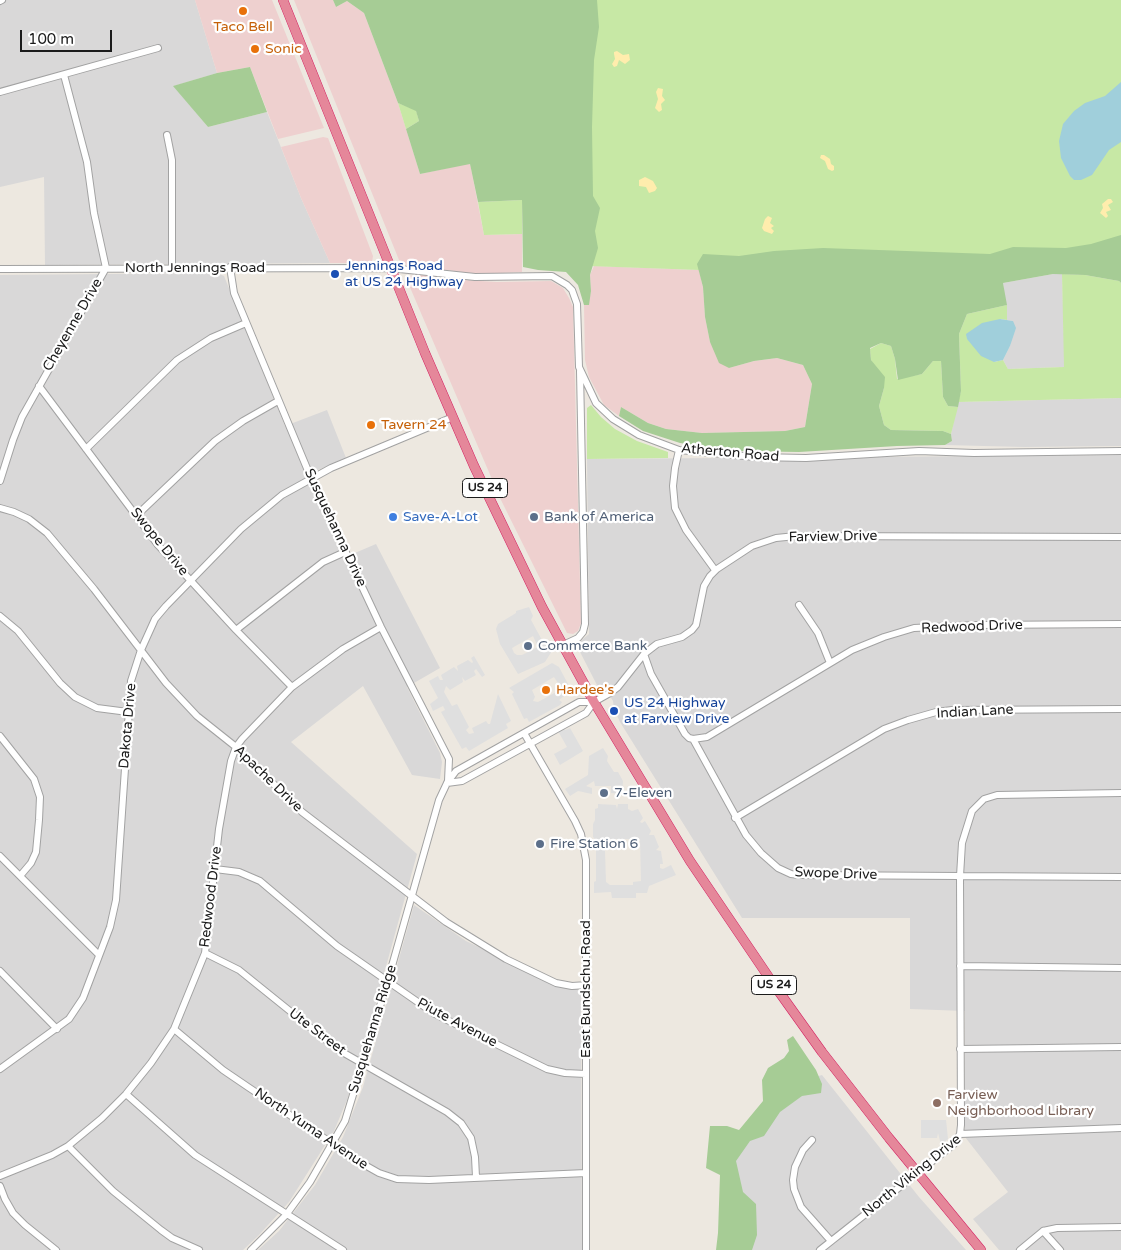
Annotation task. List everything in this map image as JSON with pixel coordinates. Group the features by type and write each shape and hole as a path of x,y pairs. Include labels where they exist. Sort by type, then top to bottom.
{"highway":[{"name":"US 24","path":"283,0 390,268 453,417 500,521 594,702 658,811 727,918 822,1052 917,1173 981,1250"}],"street":[{"path":"0,92 158,48"},
{"name":"Cheyenne Drive","path":"0,481 13,440 39,386 106,268 94,214 87,162 64,75"},
{"path":"167,135 172,160 172,267"},
{"name":"North Jennings Road","path":"0,269 172,267 390,268"},
{"name":"Susquehanna Drive","path":"230,267 234,293 311,478 381,627 449,759 447,783"},
{"name":"Atherton Road","path":"390,268 475,277 552,276 560,280 572,290 577,304 580,367 596,403 602,411 639,435 679,450 755,457 806,458 919,451 974,453 1121,451"},
{"path":"86,449 176,360 211,338 246,323"},
{"path":"563,645 578,638 586,624 580,367"},
{"name":"Swope Drive","path":"39,386 158,545 236,630 292,687"},
{"path":"136,516 215,441 243,421 278,401"},
{"name":"Dakota Drive","path":"0,1069 69,1019 78,1007 110,927 116,900 131,682 141,650 155,619 258,513 282,495 311,478 453,417"},
{"path":"679,450 673,486 676,508 686,530 715,570"},
{"name":"Apache Drive","path":"0,508 29,519 47,533 94,589 166,683 197,716 236,747 302,812 446,922 506,959 556,982 572,986 587,985"},
{"name":"Farview Drive","path":"594,702 610,694 618,687 644,654 658,644 682,637 692,630 696,625 704,586 715,570 752,546 776,538 796,536 1121,537"},
{"path":"236,630 324,562 345,552"},
{"path":"798,605 818,633 830,663"},
{"path":"0,616 18,631 60,683 75,697 97,708 128,712"},
{"name":"Redwood Drive","path":"693,739 707,737 852,650 884,637 914,628 976,625 1121,624"},
{"name":"Redwood Drive","path":"0,1176 52,1155 68,1146 102,1118 126,1094 151,1063 174,1029 205,953 219,829 231,761 236,747 292,687 343,649 381,627"},
{"name":"Swope Drive","path":"644,654 651,674 685,734 688,738 693,739 735,818 760,853 778,868 791,874 1121,877"},
{"name":"Susquehanna Ridge","path":"251,1250 286,1214 310,1182 345,1121 388,980 439,800 447,783 456,771 579,702 594,702"},
{"path":"447,783 462,781 586,713 594,702"},
{"name":"Indian Lane","path":"735,818 884,730 908,720 936,712 952,710 1121,709"},
{"path":"550,719 556,729"},
{"name":"East Bundschu Road","path":"524,733 576,821 584,846 586,860 586,1250"},
{"path":"0,736 34,779 40,798 36,852 31,863 20,876"},
{"path":"960,1134 960,876 962,843 969,818 977,804 984,799 997,795 1121,793"},
{"path":"0,856 100,956"},
{"name":"Piute Avenue","path":"215,869 239,872 260,881 337,946 435,1014 547,1069 566,1073 586,1074"},
{"name":"Ute Street","path":"205,953 239,970 337,1049 447,1112 461,1123 471,1138 476,1177"},
{"path":"960,966 1121,968"},
{"path":"0,971 57,1029"},
{"name":"North Yuma Avenue","path":"174,1029 223,1070 362,1165 397,1179 429,1180 586,1173"},
{"path":"960,1049 1121,1047"},
{"path":"126,1094 195,1155 343,1250"},
{"name":"North Viking Drive","path":"820,1250 954,1144 960,1134 1121,1128"},
{"path":"812,1140 803,1150 795,1167 794,1189 801,1207 831,1241"},
{"path":"68,1146 113,1191 161,1230 199,1250"},
{"path":"0,1186 13,1213 56,1250"},
{"path":"1020,1250 1043,1231 1057,1228 1121,1227"},
{"path":"1043,1231 1060,1250"}],"shaded area":[{"path":"0,0 195,0 217,73 174,86 208,127 267,112 301,198 330,263 45,265 44,177 0,187"},
{"path":"195,0 272,0 324,128 278,139 250,67 217,73"},
{"path":"294,0 333,0 336,7 347,1 364,13 398,103 420,174 470,163 484,235 522,234 522,272 478,274 406,265 399,260"},
{"path":"323,137 328,138 373,256 372,262 330,263 281,147"},
{"path":"594,266 699,270 710,342 729,368 754,361 777,358 803,365 812,384 805,427 785,431 702,433 666,429 648,423 621,407 619,416 604,405 589,377 585,360 584,305 588,305 591,291 590,275"},
{"path":"217,273 224,276 285,426 327,410 346,458 306,475 343,558 376,544 440,668 407,687 440,753 442,762 440,779 412,775 363,686 291,742 417,854 366,1039 347,1100 334,1131 289,1202 258,1236 243,1250 0,1250 0,275"},
{"path":"417,274 497,282 551,281 563,288 573,307 581,623 578,631 573,634 567,633 500,498 409,285 408,277"},
{"path":"1062,274 1065,367 1008,369 1003,360 1010,346 1013,321 1007,320 1003,283"},
{"path":"1121,398 1121,446 1024,447 945,445 952,441 951,434 958,402"},
{"path":"1121,455 1121,1250 999,1250 973,1219 1008,1192 965,1137 965,1011 910,1009 910,918 742,918 620,722 614,709 613,701 606,690 598,687 579,650 578,643 589,634 587,459"},
{"path":"529,607 533,616 531,620 543,642 547,642 552,651 545,662 518,674 500,644 496,629 498,624 516,613 516,611","holes":["533,636 538,647 522,655 514,653 512,648"]},
{"path":"474,656 485,675 482,677 476,669 474,671 476,675 465,681 462,677 463,682 450,690 446,686 444,692 452,706 457,704 469,727 466,730 469,734 474,733 472,728 486,721 490,724 498,694 511,721 506,724 508,728 469,751 466,747 462,749 441,712 445,710 443,706 433,711 430,704 438,698 429,681 438,676 440,680 443,680 441,675 454,667 458,671 457,666 468,660 472,663 471,658"},
{"path":"552,663 559,667 568,684 564,696 559,700 562,702 560,705 529,722 527,718 524,719 512,694 514,692 509,688","holes":["554,677 560,686 560,690 538,702 533,701 535,697 532,690"]},
{"path":"564,728 565,730 570,728 583,751 560,765 554,754 567,747 558,731"},
{"path":"603,748 608,756 607,761 614,772 618,772 623,781 622,794 611,793 611,786 595,786 594,781 586,786 592,788 592,794 578,791 570,796 565,789 588,775 589,756"},
{"path":"598,804 616,805 617,809 618,804 628,804 628,809 632,811 638,809 643,818 640,822 645,821 651,831 649,835 654,835 659,847 656,850 661,851 663,864 660,864 660,868 663,869 671,865 676,875 649,886 647,893 636,893 636,898 612,898 611,892 594,893 594,882 596,881 596,840 593,837 593,824 595,809 598,808","holes":["604,839 640,839 641,881 633,882 633,885 610,885 606,882 605,851 602,845"]},
{"path":"414,905 466,941 561,986 581,991 582,1250 258,1250 279,1231 315,1185 343,1137 363,1087"},
{"path":"822,1075 919,1197 966,1250 724,1250 724,1156 780,1088"},
{"path":"921,1120 946,1120 948,1139 941,1145 938,1133 937,1138 921,1138"}],"green space":[{"path":"333,0 597,0 599,27 594,60 592,127 593,196 600,208 595,231 598,248 590,275 591,291 589,305 584,305 578,285 566,272 523,267 522,200 478,202 470,164 420,174 406,129 419,121 416,111 398,103 364,13 347,1 336,7"},
{"path":"585,0 1121,0 1121,259 895,277 588,266"},
{"path":"250,67 267,112 208,127 173,86 217,73"},
{"path":"398,103 416,110 419,121 406,129"},
{"path":"522,200 522,234 484,235 478,202"},
{"path":"1121,235 1121,283 1119,281 1085,275 1053,274 1003,283 1007,305 967,314 959,334 961,391 958,407 948,406 943,397 941,361 933,361 922,374 898,380 891,346 881,343 870,348 871,360 885,377 879,406 884,425 891,430 943,431 951,434 952,441 945,445 799,452 735,451 680,443 643,431 619,416 621,407 648,423 666,429 702,433 785,431 805,427 812,384 803,365 777,358 754,361 729,368 719,363 710,342 705,317 703,287 697,264 703,254 739,256 774,251 823,248 990,254 1013,247 1066,248 1091,244"},
{"path":"1062,274 1085,275 1119,281 1121,283 1121,398 958,402 961,391 959,334 967,314 1007,305 1007,320 1000,319 994,362 1003,360 1008,369 1064,367"},
{"path":"881,343 891,346 895,359 897,379 922,374 933,361 941,361 943,397 948,406 958,407 951,434 943,431 891,430 884,425 879,406 884,388 871,360 870,349"},
{"path":"591,405 615,429 637,441 668,452 668,458 587,459 587,408"},
{"path":"793,1036 816,1070 822,1084 821,1093 802,1096 780,1112 764,1136 750,1141 736,1161 743,1192 756,1204 757,1235 752,1250 716,1250 720,1175 706,1168 710,1126 727,1126 739,1130 763,1101 762,1080 768,1068 784,1058 789,1051 787,1040"}],"sand":[{"path":"617,51 623,55 629,54 630,60 625,64 619,60 617,66 614,67 612,64 615,59 614,52"},
{"path":"658,88 663,89 662,96 665,100 661,104 662,110 659,112 655,108 658,99 656,92"},
{"path":"821,155 830,159 834,170 828,169 825,161 820,158"},
{"path":"645,177 653,181 657,188 655,191 649,193 646,187 639,186 639,180"},
{"path":"1111,199 1113,202 1108,205 1111,210 1106,212 1108,216 1106,218 1100,213 1103,208 1102,204"},
{"path":"768,216 772,218 770,223 774,226 771,228 774,231 772,234 764,231 762,228"}],"water":[{"path":"1121,82 1121,142 1109,150 1092,175 1081,180 1074,180 1061,158 1059,141 1063,124 1074,111 1085,103 1105,96"},
{"path":"1000,319 1013,321 1016,328 1003,360 994,362 981,356 967,339 966,334 982,323"}],"place":[{"name":"Taco Bell","path":"243,11"},
{"name":"Sonic","path":"255,49"},
{"name":"Jennings Road at US 24 Highway","path":"335,274"},
{"name":"Tavern 24","path":"371,425"},
{"name":"Save-A-Lot","path":"393,517"},
{"name":"Bank of America","path":"534,517"},
{"name":"Commerce Bank","path":"528,646"},
{"name":"Hardee's","path":"546,690"},
{"name":"US 24 Highway at Farview Drive","path":"614,711"},
{"name":"7-Eleven","path":"604,793"},
{"name":"Fire Station 6","path":"540,844"},
{"name":"Farview Neighborhood Library","path":"937,1103"}]}
